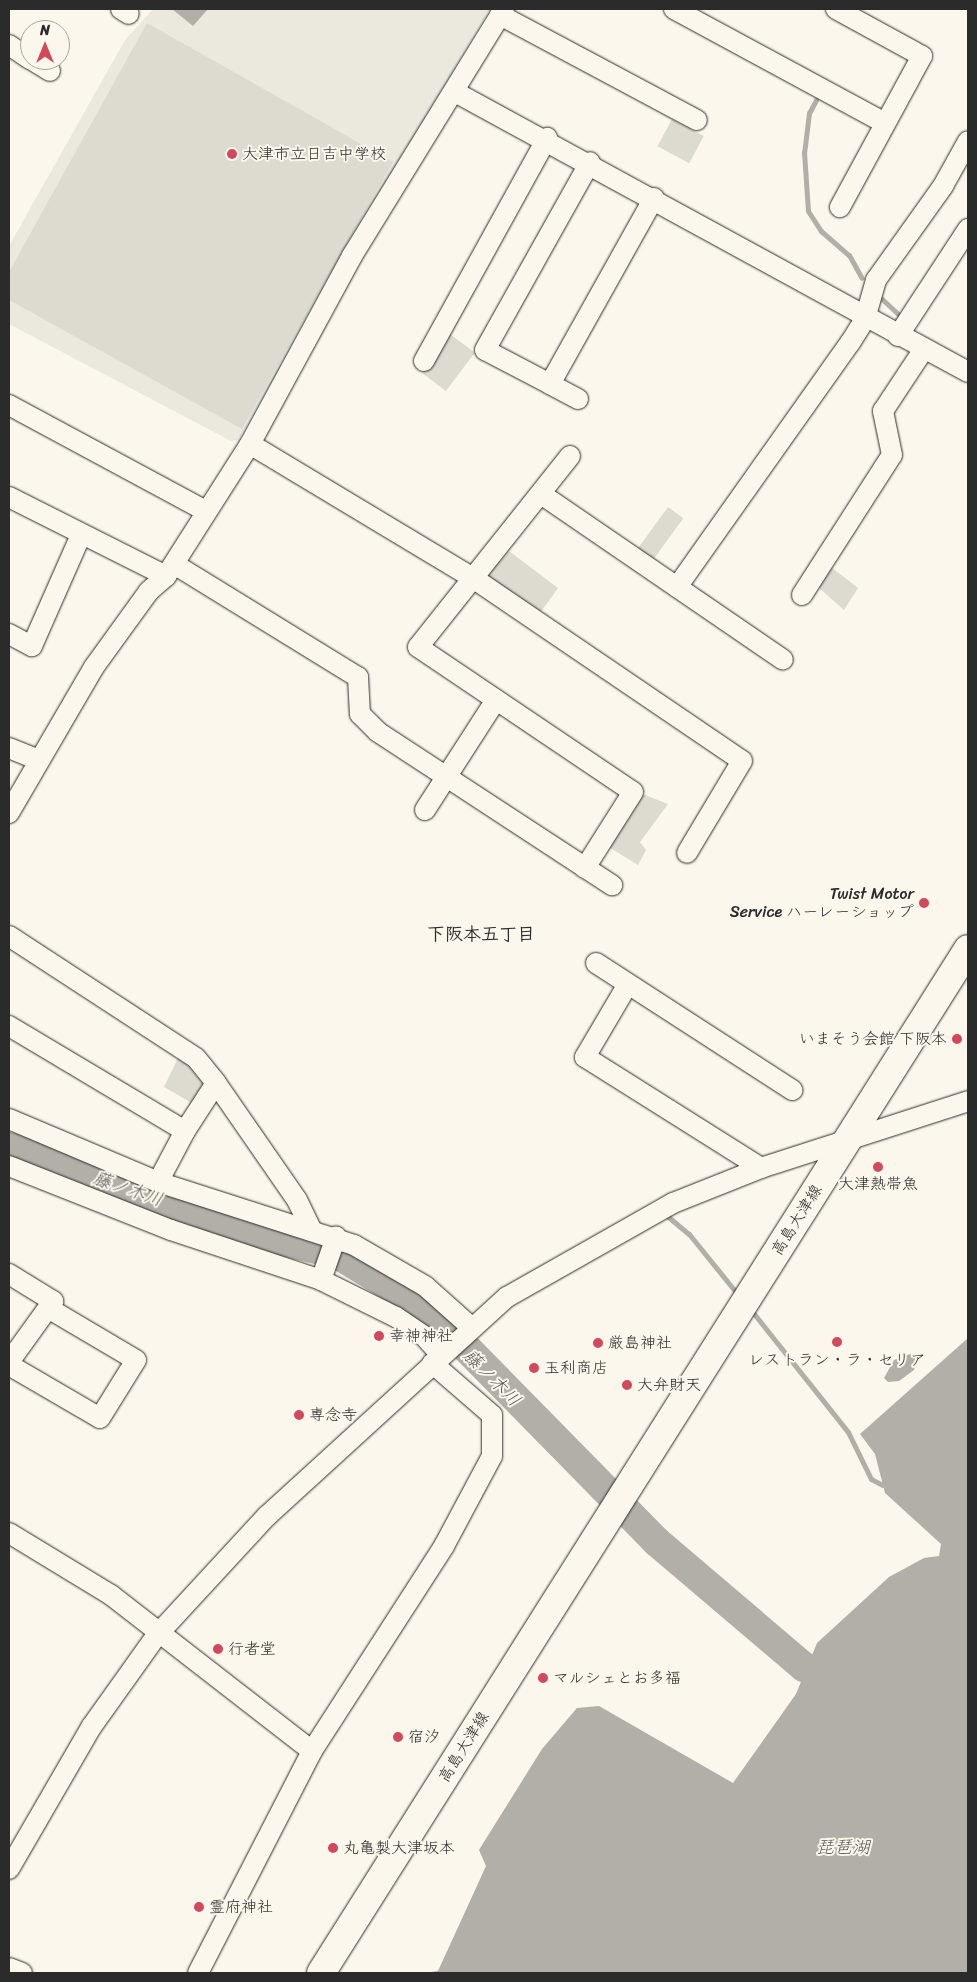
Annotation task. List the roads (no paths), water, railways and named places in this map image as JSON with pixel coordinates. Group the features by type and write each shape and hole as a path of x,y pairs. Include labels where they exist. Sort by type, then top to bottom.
{"main road":[{"name":"高島大津線","path":"321,1973 968,949"}],"street":[{"path":"674,9 885,124"},
{"path":"836,9 922,56 840,206"},
{"path":"9,812 36,759 94,667 149,591 170,570 250,444 352,256 455,92 465,67 502,12 697,120"},
{"path":"9,45 20,52"},
{"path":"455,92 547,138 865,318 968,372"},
{"path":"424,361 547,138"},
{"path":"677,587 865,318 876,280 943,186 968,141"},
{"path":"578,399 485,350 590,162"},
{"path":"550,384 654,198"},
{"path":"898,336 968,229"},
{"path":"802,595 892,455 883,411 924,349"},
{"path":"9,406 206,511"},
{"path":"250,444 473,578 742,761 687,853"},
{"path":"570,456 418,648 634,792 585,868"},
{"path":"541,494 783,660"},
{"path":"9,497 81,535 170,570 358,677 360,714 378,732 612,885"},
{"path":"9,634 32,646 81,535"},
{"path":"425,810 496,700"},
{"path":"9,748 36,759"},
{"path":"9,936 196,1058 216,1083 297,1200 311,1229"},
{"path":"596,963 786,1080"},
{"path":"628,984 585,1057 761,1168"},
{"path":"9,1026 185,1131"},
{"path":"158,1182 185,1131 216,1083"},
{"path":"9,1869 92,1726 157,1635 267,1516 439,1356 507,1297 673,1203 761,1168 845,1144 968,1101"},
{"path":"9,1119 158,1182 336,1237 425,1286 469,1329"},
{"path":"9,1166 171,1230 321,1280 396,1317 424,1336 439,1356 492,1414 492,1456 444,1546 312,1751 198,1973"},
{"path":"321,1280 336,1237"},
{"path":"9,1274 53,1301 48,1308 9,1363 100,1418 136,1360 48,1308"},
{"path":"9,1533 111,1595 157,1635 312,1751"},
{"path":"9,1968 22,1973"}],"water":[{"path":"172,9 208,9 193,26"},
{"name":"琵琶湖","path":"968,1338 968,1973 423,1973 438,1971 486,1866 479,1850 542,1749 577,1708 599,1706 733,1783 796,1694 817,1643 889,1577 924,1558 939,1556 941,1544 885,1493 875,1454 860,1434"},
{"path":"910,1354 917,1358 914,1370 899,1381 888,1382 884,1378 894,1360"}],"waterway":[{"path":"816,100 809,113 804,152 808,211 821,231 849,255 862,278"},
{"path":"882,299 901,317"},
{"name":"藤ノ木川","path":"9,1147 257,1235 337,1254 428,1309 657,1542 804,1667 841,1683"},
{"path":"666,1215 689,1234 739,1296"},
{"path":"751,1310 848,1432 871,1479 883,1485"}],"place":[{"name":"大津市立日吉中学校","path":"232,154"},
{"name":"Twist Motor Service ハーレーショップ","path":"924,903"},
{"name":"いまそう会館 下阪本","path":"957,1039"},
{"name":"大津熱帯魚","path":"878,1167"},
{"name":"幸神神社","path":"379,1336"},
{"name":"レストラン・ラ・セリア","path":"837,1342"},
{"name":"厳島神社","path":"598,1343"},
{"name":"玉利商店","path":"534,1368"},
{"name":"大弁財天","path":"627,1385"},
{"name":"専念寺","path":"299,1415"},
{"name":"行者堂","path":"218,1649"},
{"name":"マルシェとお多福","path":"543,1678"},
{"name":"宿汐","path":"398,1737"},
{"name":"丸亀製大津坂本","path":"333,1848"},
{"name":"霊府神社","path":"199,1907"}],"district":[{"name":"下阪本五丁目","path":"481,934"}]}
